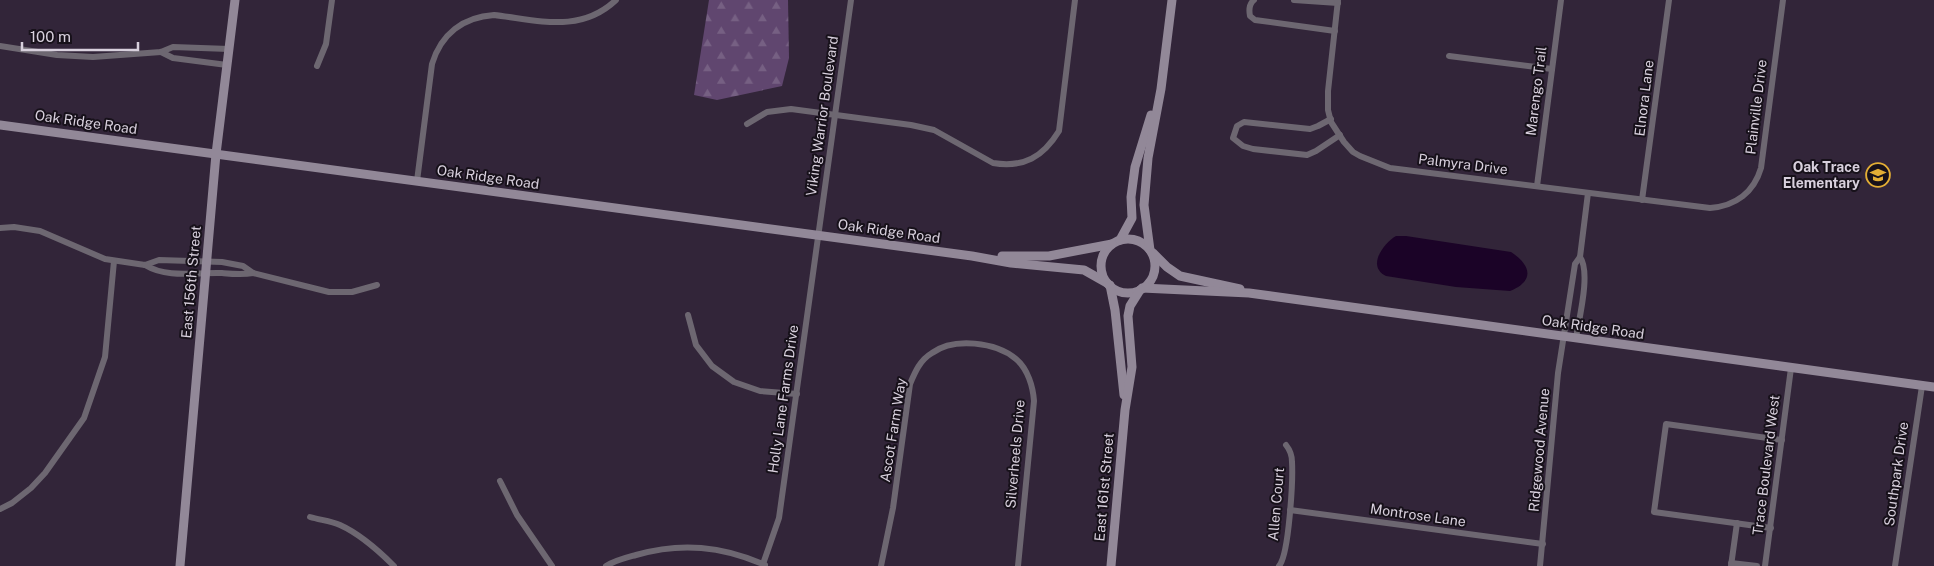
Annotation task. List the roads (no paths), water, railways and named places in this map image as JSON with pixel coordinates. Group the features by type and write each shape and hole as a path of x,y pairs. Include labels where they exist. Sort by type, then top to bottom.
{"street":[{"name":"East 156th Street","path":"180,566 216,154 235,0"},
{"path":"317,66 326,44 332,0"},
{"path":"417,181 432,64 438,48 448,34 462,22 481,16 494,15 573,23 590,18 616,0"},
{"name":"Viking Warrior Boulevard","path":"819,235 851,0"},
{"path":"746,124 768,112 791,109 911,125 934,130 993,163 1004,165 1028,160 1039,155 1051,143 1059,131 1075,0"},
{"path":"1161,89 1135,167 1132,218 1116,242 1106,250 1102,258 1103,275 1108,284 1122,292 1141,289 1152,277 1155,268 1150,250 1144,204 1148,158 1161,89 1172,0"},
{"path":"1254,0 1249,11 1250,16 1255,20 1335,31"},
{"path":"1294,0 1338,2"},
{"name":"Marengo Trail","path":"1537,186 1561,0"},
{"name":"Elnora Lane","path":"1642,200 1669,0"},
{"name":"Plainville Drive","path":"1731,204 1750,191 1757,180 1761,168 1783,0"},
{"name":"Palmyra Drive","path":"1338,2 1328,91 1328,110 1331,120 1340,135 1349,147 1360,156 1390,168 1706,208 1731,204"},
{"path":"0,46 75,57 161,52 173,48 228,49"},
{"path":"161,52 172,58 227,65"},
{"path":"1449,56 1552,69"},
{"path":"1331,120 1310,129 1244,122 1237,126 1233,138 1243,146 1253,149 1307,155 1316,152 1340,135"},
{"name":"Oak Ridge Road","path":"0,124 972,256 1011,263 1084,270 1108,284"},
{"path":"1564,337 1575,264 1580,257 1588,193"},
{"path":"0,228 14,227 40,231 105,259 145,265 156,272 191,275 240,275 253,273"},
{"name":"Holly Lane Farms Drive","path":"764,565 779,518 819,235"},
{"path":"1116,242 1128,238 1137,240 1150,250"},
{"name":"Oak Ridge Road","path":"972,256 1049,256 1116,242"},
{"name":"Oak Ridge Road","path":"1150,250 1167,267 1180,276 1237,288 1249,293"},
{"path":"1576,338 1585,277 1583,262 1580,257"},
{"path":"145,265 159,260 207,260 242,266 253,273 329,292 352,292 377,285"},
{"path":"0,509 12,503 31,488 45,473 84,418 105,357 114,261"},
{"name":"East 161st Street","path":"1108,284 1116,319 1125,410"},
{"name":"Oak Ridge Road","path":"1141,289 1249,293 1934,387"},
{"name":"East 161st Street","path":"1111,566 1125,410 1132,366 1128,316 1130,306 1141,289"},
{"path":"688,316 696,345 712,366 734,382 760,391 797,394"},
{"name":"Ridgewood Avenue","path":"1540,566 1555,401 1564,337"},
{"name":"Ascot Farm Way","path":"881,566 889,534 910,384 916,369 924,359 942,347 957,344 979,345"},
{"name":"Silverheels Drive","path":"979,345 998,349 1018,360 1033,388 1034,401 1018,566"},
{"name":"Trace Boulevard West","path":"1765,566 1791,368"},
{"name":"Southpark Drive","path":"1896,566 1922,386"},
{"path":"1771,528 1654,512 1666,424 1782,440"},
{"name":"Allen Court","path":"1279,566 1282,563 1285,551 1290,510 1292,462 1290,451 1286,445"},
{"path":"500,481 516,515 552,566"},
{"name":"Montrose Lane","path":"1290,510 1543,544"},
{"path":"310,517 340,525 375,548 394,566"},
{"path":"1737,523 1731,564 1757,566"},
{"path":"606,566 614,561 652,550 686,547 741,555 764,565"}],"place":[{"name":"Oak Trace Elementary","path":"1878,175"}]}
